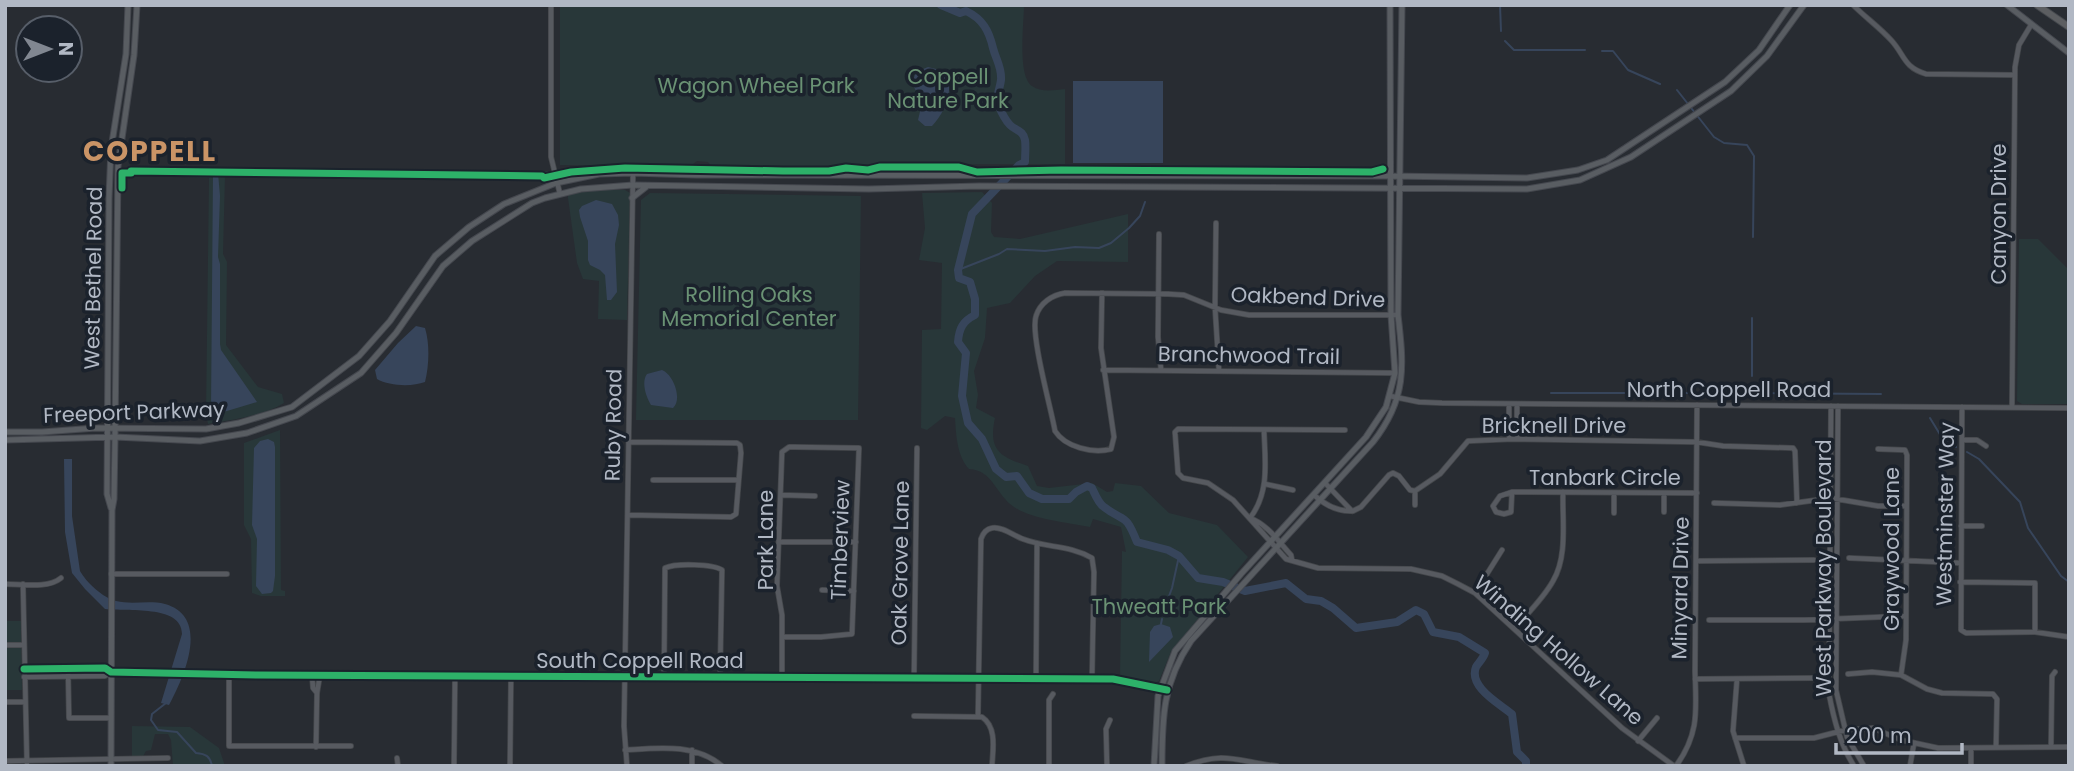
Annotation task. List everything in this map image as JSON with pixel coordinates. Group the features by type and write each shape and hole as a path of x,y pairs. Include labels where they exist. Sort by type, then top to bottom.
{"highway":[{"path":"2037,5 2069,27"}],"main road":[{"name":"West Bethel Road","path":"112,510 107,494 109,188 111,149 126,54 128,5"},
{"name":"West Bethel Road","path":"112,762 111,573 118,188 121,143 136,39 136,5"},
{"path":"1154,766 1156,708 1160,688 1175,651 1241,574 1320,500 1327,486 1382,415 1390,396 1395,373 1391,315 1390,5"},
{"path":"1162,766 1162,721 1167,690 1178,659 1249,577 1314,495 1327,486 1381,431 1398,398 1403,358 1398,315 1402,5"},
{"path":"1399,177 1492,179 1551,176 1607,160 1725,82 1759,50 1790,5"},
{"path":"1399,187 1540,187 1580,180 1632,157 1731,91 1767,56 1804,5"},
{"path":"2007,5 2069,53"},
{"path":"1390,60 1402,58"},
{"path":"122,82 130,84"},
{"name":"Freeport Parkway","path":"5,432 107,428 205,429 239,423 292,407 359,356 390,321 435,256 464,232 503,204 556,183 598,174 1399,177"},
{"path":"696,175 701,187"},
{"path":"701,187 704,175"},
{"path":"867,175 869,189"},
{"path":"915,188 916,175"},
{"path":"1184,176 1184,186"},
{"path":"1251,176 1251,187"},
{"path":"1315,176 1315,187"},
{"path":"1492,179 1493,189"},
{"name":"Freeport Parkway","path":"5,440 115,437 200,441 247,433 296,416 361,373 396,333 443,266 471,241 532,204 581,190 632,185 869,189 979,186 1399,187"},
{"path":"632,198 648,186"},
{"path":"109,188 118,188"},
{"path":"108,320 116,320"},
{"path":"23,432 24,440"}],"street":[{"path":"551,5 551,157 560,194"},
{"path":"1853,5 1889,38 1905,62 1919,71 1926,74 2015,75"},
{"name":"Canyon Drive","path":"2012,407 2015,75 2019,45 2031,26"},
{"name":"Ruby Road","path":"626,766 632,173"},
{"path":"1216,223 1214,307 1219,371"},
{"path":"464,232 471,241"},
{"path":"1158,234 1161,370"},
{"path":"1102,293 1103,370"},
{"name":"Oakbend Drive","path":"1103,370 1114,430 1113,446 1105,451 1090,450 1060,439 1055,431 1035,332 1038,310 1055,295 1184,295 1232,313 1257,315 1398,315"},
{"path":"402,303 413,307"},
{"name":"Branchwood Trail","path":"1103,370 1395,373"},
{"name":"North Coppell Road","path":"1390,396 1419,402 1509,404 2069,408"},
{"path":"1509,404 1509,439"},
{"path":"1517,404 1517,439"},
{"name":"Minyard Drive","path":"1675,766 1690,743 1696,721 1698,405"},
{"name":"West Parkway Boulevard","path":"1831,406 1836,690 1845,730 1864,766"},
{"name":"West Parkway Boulevard","path":"1838,406 1829,618 1829,694 1842,745 1854,766"},
{"path":"292,407 296,416"},
{"name":"Westminster Way","path":"1962,407 1960,626 1963,632 2035,632"},
{"name":"Winding Hollow Lane","path":"1264,430 1178,429 1175,432 1178,473 1183,478 1209,484 1233,500 1250,518 1258,521 1286,559 1318,568 1422,571 1442,576 1475,593 1638,741 1675,766"},
{"path":"1250,518 1260,503 1265,484 1264,430 1345,430"},
{"name":"Bricknell Drive","path":"1415,491 1440,474 1468,441 1517,439 1697,442 1723,446 1793,448 1796,451 1797,503"},
{"path":"1962,440 1978,440 1986,446"},
{"path":"628,515 731,517 736,514 741,453 737,443 629,442"},
{"name":"Timberview","path":"783,637 852,634 859,448 789,447"},
{"name":"Park Lane","path":"782,678 782,615 777,586 782,453 789,447"},
{"name":"Oak Grove Lane","path":"914,679 917,448"},
{"name":"Graywood Lane","path":"1878,449 1900,449 1906,452 1906,616 1901,674"},
{"path":"1314,495 1342,512 1353,511 1393,473 1399,476 1410,490 1415,491 1415,505"},
{"path":"653,480 738,480"},
{"path":"1265,484 1293,490"},
{"path":"1327,486 1353,511"},
{"name":"Tanbark Circle","path":"1512,492 1511,512 1496,512 1493,506 1497,498 1512,492 1697,493"},
{"path":"1514,629 1541,598 1557,574 1562,550 1563,492"},
{"path":"1614,494 1614,513"},
{"path":"1664,494 1664,512"},
{"path":"781,495 815,496"},
{"path":"1714,503 1797,503 1834,499 1878,506 1906,506"},
{"path":"1961,526 1982,526"},
{"path":"978,716 981,539 987,530 1000,529 1037,543 1068,548 1092,558 1092,679"},
{"path":"779,542 856,542"},
{"path":"1035,679 1037,543"},
{"path":"1475,593 1502,550"},
{"path":"1849,558 1960,563"},
{"path":"1696,561 1814,560"},
{"path":"664,678 665,568 671,565 714,566 722,570 720,678"},
{"path":"111,573 227,575"},
{"path":"5,584 53,583 61,578"},
{"path":"1960,582 2035,583 2035,632 2069,637"},
{"path":"23,584 27,763"},
{"path":"822,590 854,591"},
{"path":"1709,620 1906,616"},
{"path":"5,645 24,645"},
{"path":"68,668 69,718 111,718"},
{"path":"24,669 105,668 111,672 105,676 24,677"},
{"name":"South Coppell Road","path":"111,672 1092,679 1121,680 1167,690"},
{"path":"2051,747 2052,677 2055,672"},
{"path":"229,674 229,747 351,746"},
{"path":"1848,674 1901,674 1911,682 1942,693 1981,693 1996,696 1996,747"},
{"path":"312,675 313,688 317,693"},
{"path":"316,747 320,675"},
{"path":"454,766 455,676"},
{"path":"510,766 511,676"},
{"path":"1695,679 1817,678"},
{"path":"1737,679 1733,719 1735,738 1744,766"},
{"path":"1049,766 1049,700 1053,694"},
{"path":"5,702 25,702"},
{"path":"914,716 978,716 989,722 992,766"},
{"path":"1638,741 1657,718"},
{"path":"1107,766 1106,729 1110,720"},
{"path":"1735,738 1806,739 1845,730 1873,728 1914,743 1938,748 2069,747"},
{"path":"1910,766 1914,743"},
{"path":"1970,748 1971,766"},
{"path":"625,750 692,750 708,755 722,766"},
{"path":"692,750 692,766"},
{"path":"1186,766 1213,757 1227,757 1277,766"},
{"path":"5,761 112,762 168,758"},
{"path":"397,758 398,766"}],"green space":[{"name":"Wagon Wheel Park","path":"560,5 1024,5 1023,61 1027,80 1040,90 1065,89 1065,164 864,168 712,167 708,162 697,161 689,167 560,165"},
{"path":"127,169 548,171 551,176 549,181 225,176 223,254 227,262 226,345 258,387 282,394 284,403 257,414 208,424 209,178 127,175"},
{"path":"592,190 625,190 630,193 627,320 598,319 599,281 583,279 577,263 568,195"},
{"name":"Thweatt Park","path":"982,192 992,203 991,232 994,237 1020,239 1128,214 1128,262 1057,261 1035,276 1010,303 987,308 985,338 974,371 978,395 976,408 995,418 993,438 998,451 1028,466 1037,486 1049,488 1092,483 1107,492 1113,491 1115,483 1141,486 1169,513 1217,525 1248,557 1171,652 1159,681 1154,683 1120,676 1122,551 1126,552 1121,527 1093,519 1090,527 1050,520 1021,511 1008,502 989,478 977,470 969,469 965,464 958,445 955,418 945,416 927,430 921,428 922,330 941,329 942,263 919,260 925,228 922,193"},
{"name":"Rolling Oaks Memorial Center","path":"650,193 861,196 858,420 636,420 641,200"},
{"path":"2019,239 2038,239 2069,270 2069,404 2022,404 2017,401"},
{"path":"280,430 281,590 285,591 285,596 261,596 252,593 251,539 244,525 244,443"},
{"path":"5,621 21,621 22,690 5,690"},
{"path":"132,726 190,727 219,748 225,766 173,766 168,734 155,734 151,750 146,751 142,758 132,758"}],"water":[{"path":"928,67 944,71 949,85 945,107 932,126 925,126 918,120 922,103 912,83 916,72"},
{"path":"1073,81 1163,81 1163,163 1073,163"},
{"path":"213,173 218,173 220,196 218,257 221,350 257,402 217,414 211,409"},
{"path":"596,200 612,204 618,215 615,244 617,292 611,300 607,300 605,275 590,265 588,260 588,241 580,217 579,210 582,206"},
{"path":"416,326 425,328 427,334 425,382 401,385 377,379 375,370"},
{"path":"662,370 670,376 677,393 673,408 651,405 646,394 644,381 647,374"},
{"path":"268,439 274,442 275,447 275,576 273,591 262,594 256,586 257,539 252,525 254,448 260,441"},
{"path":"64,459 72,459 72,516 80,571 83,575 106,597 122,602 165,604 179,611 187,621 190,649 181,679 169,705 161,703 182,634 180,624 173,618 151,611 105,609 72,573 65,532"},
{"path":"1161,624 1170,627 1173,637 1149,662 1150,632 1154,626"}],"waterway":[{"path":"941,5 960,13 966,11 984,26 1001,71 999,106 1008,123 1023,134 1025,142 1025,162 972,214 958,270 959,278 970,282 975,299 975,315 965,322 958,342 966,353 962,396 968,423 982,439 996,469 1006,477 1017,476 1029,493 1042,499 1069,499 1087,486 1092,488 1102,505 1127,522 1137,542 1168,550 1179,556 1198,578 1223,582 1245,591 1286,583 1306,599 1321,601 1333,608 1356,628 1397,622 1416,610 1424,614 1433,632 1459,637 1485,653 1476,667 1477,681 1486,694 1512,714 1517,752 1526,761 1526,766"},
{"path":"1500,5 1501,31"},
{"path":"1505,41 1514,50 1585,50"},
{"path":"1602,51 1613,51 1628,70 1660,84"},
{"path":"1677,90 1714,137 1724,143 1747,145 1754,156 1753,237"},
{"path":"958,270 1007,249 1045,251 1075,247 1099,248 1111,243 1129,228 1140,216 1145,202"},
{"path":"1752,318 1752,376"},
{"path":"1752,387 1751,393 1881,394"},
{"path":"1551,393 1751,393"},
{"path":"1930,418 1944,441 1956,447"},
{"path":"1967,452 1979,459 2020,502 2028,528 2061,576 2069,582"},
{"path":"1162,615 1172,588 1179,556"},
{"path":"1161,624 1162,619"},
{"path":"166,703 152,714 151,720 158,730 177,732 196,753 209,758 212,766"}],"cycle path":[{"path":"122,188 122,173 131,171 544,178 571,172 625,168 829,171 846,168 868,170 880,167 959,167 977,172 1372,172 1383,169"},
{"path":"24,669 105,668 111,672 257,675 1113,679 1167,690"}],"district":[{"name":"COPPELL","path":"150,151"}],"park label":[{"name":"Coppell Nature Park","path":"948,88"}]}
